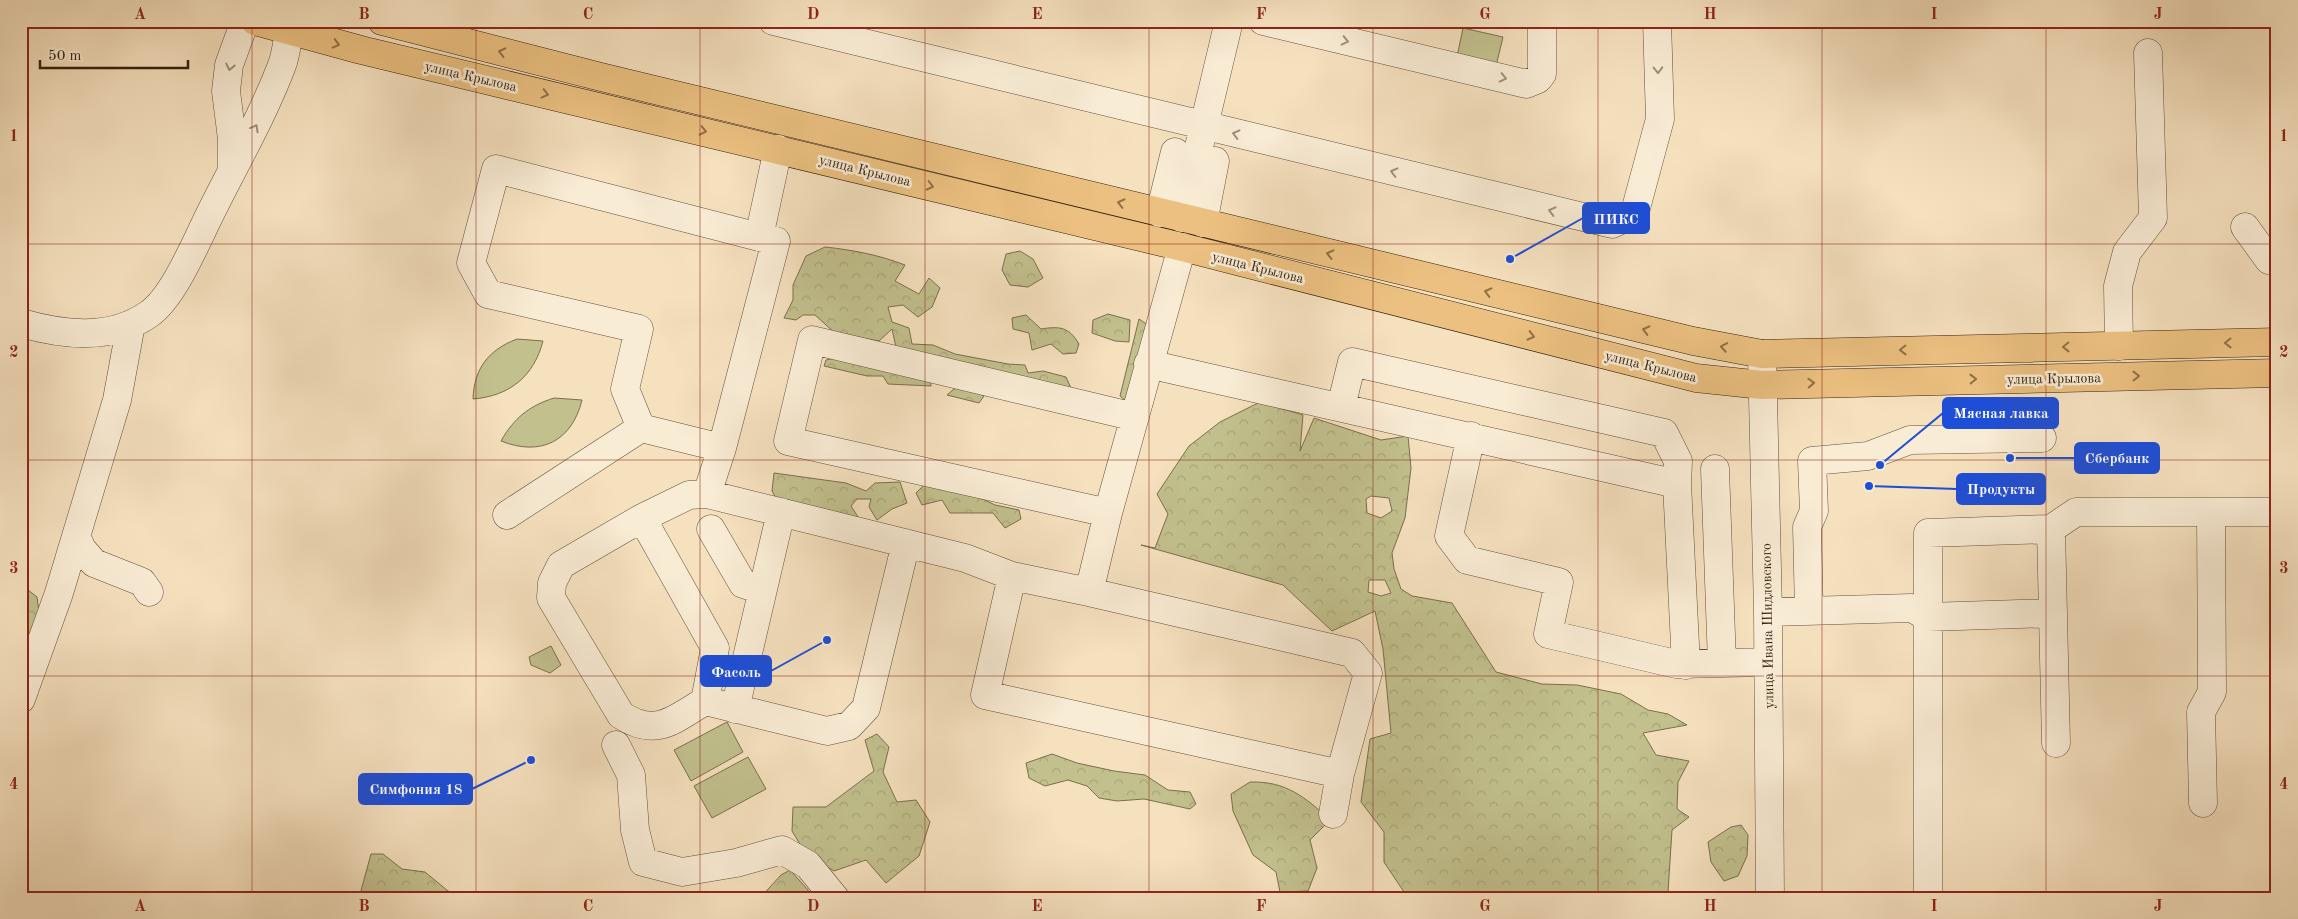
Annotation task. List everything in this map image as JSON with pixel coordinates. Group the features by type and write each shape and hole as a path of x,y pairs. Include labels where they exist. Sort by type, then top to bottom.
{"main road":[{"name":"улица Крылова","path":"255,21 290,26 370,53 1182,247 1696,378 1762,385 2277,373"},
{"name":"улица Крылова","path":"382,21 1182,218 1693,341 1762,354 2277,342"}],"street":[{"path":"232,170 232,139 226,91 229,66 245,21"},
{"path":"773,21 819,27 1204,126 1612,224 1630,216 1636,208 1660,119 1657,21"},
{"path":"1182,218 1229,21"},
{"path":"1263,21 1526,84 1532,83 1542,74 1542,21"},
{"path":"21,323 51,332 96,334 131,324 150,313 173,286 232,170 260,120 280,70 290,26"},
{"path":"2119,346 2118,286 2127,252 2153,218 2148,53"},
{"path":"759,237 778,149"},
{"path":"1175,152 1182,218"},
{"path":"1182,218 1215,161"},
{"path":"641,428 625,389 639,329 488,294 471,263 496,169 776,241 722,448 708,494"},
{"path":"2245,227 2269,260 2277,259"},
{"path":"1090,592 1108,513 1182,247"},
{"path":"21,698 59,593 117,400 131,324"},
{"path":"1108,513 788,441 812,340 1135,417"},
{"name":"улица Ивана Шидловского","path":"1762,354 1768,612 1770,898"},
{"path":"1341,407 1352,362 1664,433 1678,461 1677,484 1686,665"},
{"path":"1148,364 1677,484"},
{"path":"507,515 641,428 722,448"},
{"path":"1471,436 1449,536 1467,560 1559,582 1548,634 1686,665 1768,662"},
{"path":"1810,611 1807,527 1814,511 1812,460 1868,456 1910,440 2042,438"},
{"path":"1715,469 1722,663"},
{"path":"906,543 866,708 849,726 827,731 705,701 663,726 635,724 621,715 551,598 552,583 561,565 642,518 689,495 708,494 906,543 965,558 1012,576 1090,592 1352,653 1368,673 1340,774 1333,814"},
{"path":"735,709 781,512"},
{"path":"1928,898 1928,533 2051,529 2076,512 2277,512"},
{"path":"2203,803 2201,712 2212,692 2211,512"},
{"path":"642,518 715,648 705,701"},
{"path":"711,529 742,584 762,590"},
{"path":"2051,529 2056,743"},
{"path":"76,536 82,550 94,562 142,582 149,592"},
{"path":"1012,576 985,695 1340,774"},
{"path":"1768,612 1912,608 1928,617 2053,614"},
{"path":"616,745 631,775 635,830 643,862 682,872 736,863 782,850 808,865 835,898"}],"green space":[{"path":"1463,28 1503,37 1496,66 1457,57"},
{"path":"825,247 866,253 905,265 895,281 919,294 929,278 940,288 932,307 918,317 903,305 888,307 892,322 909,328 912,344 933,345 955,354 1008,364 1025,365 1028,373 1043,371 1066,377 1071,388 896,347 892,329 879,341 835,333 815,315 803,315 796,320 784,318 793,300 793,285 806,256"},
{"path":"1020,251 1033,259 1043,278 1028,287 1010,285 1002,270 1006,254"},
{"path":"1108,314 1130,320 1129,342 1115,341 1092,333 1093,320"},
{"path":"1026,315 1041,329 1059,328 1072,334 1079,344 1076,353 1063,354 1051,344 1032,350 1029,333 1013,329 1012,318"},
{"path":"1139,319 1148,325 1127,402 1120,396"},
{"path":"517,339 543,341 539,353 527,374 509,389 498,394 473,399 476,379 484,362 498,349"},
{"path":"843,356 930,377 931,386 888,384 883,376 867,376 824,366 826,360"},
{"path":"967,386 984,396 979,403 947,395 954,389"},
{"path":"554,398 582,400 571,426 563,435 553,442 542,446 516,446 501,441 511,426 523,414 537,405"},
{"path":"1260,402 1303,415 1300,451 1314,418 1381,440 1408,436 1411,468 1405,518 1392,553 1394,569 1401,589 1412,596 1452,603 1496,672 1542,684 1577,685 1621,694 1648,710 1668,714 1687,725 1643,733 1656,755 1689,761 1678,782 1677,809 1689,817 1672,830 1668,892 1689,898 1408,898 1384,862 1384,832 1361,802 1370,739 1391,733 1383,649 1375,611 1332,631 1283,585 1141,545 1155,548 1168,514 1157,494 1189,446 1220,422","holes":["1371,496 1389,498 1392,511 1381,518 1367,513 1366,499","1369,580 1385,580 1391,593 1381,596 1368,592"]},
{"path":"774,473 846,483 866,491 875,483 900,482 907,503 892,509 877,520 869,507 871,499 857,499 851,506 860,520 777,500 772,491"},
{"path":"926,483 973,494 995,505 1019,510 1021,519 1005,528 993,513 950,513 942,500 922,505 916,493"},
{"path":"23,586 37,597 40,620 35,644 21,638 21,593"},
{"path":"551,646 561,665 550,673 531,665 529,657"},
{"path":"727,722 743,752 691,781 674,750"},
{"path":"877,734 889,747 883,772 897,802 916,800 930,822 919,856 886,883 866,860 834,871 806,854 792,831 793,807 826,807 874,771 865,740"},
{"path":"1052,754 1077,763 1145,775 1168,790 1190,792 1196,804 1190,809 1144,799 1117,801 1099,798 1087,786 1068,780 1045,786 1029,778 1026,763"},
{"path":"748,757 766,789 712,818 694,786"},
{"path":"1250,782 1274,784 1294,792 1312,804 1330,820 1310,840 1317,868 1308,891 1280,892 1276,872 1253,855 1233,811 1231,794"},
{"path":"1741,825 1748,835 1747,856 1738,876 1724,881 1711,862 1708,842 1731,827"},
{"path":"371,854 383,854 402,869 425,872 448,891 467,898 359,898"},
{"path":"790,870 808,890 811,898 760,898 781,875"}],"place":[{"name":"ПИКС","path":"1510,259"},
{"name":"Сбербанк","path":"2010,458"},
{"name":"Мясная лавка","path":"1880,465"},
{"name":"Продукты","path":"1869,486"},
{"name":"Фасоль","path":"827,640"},
{"name":"Симфония 18","path":"531,760"}]}
